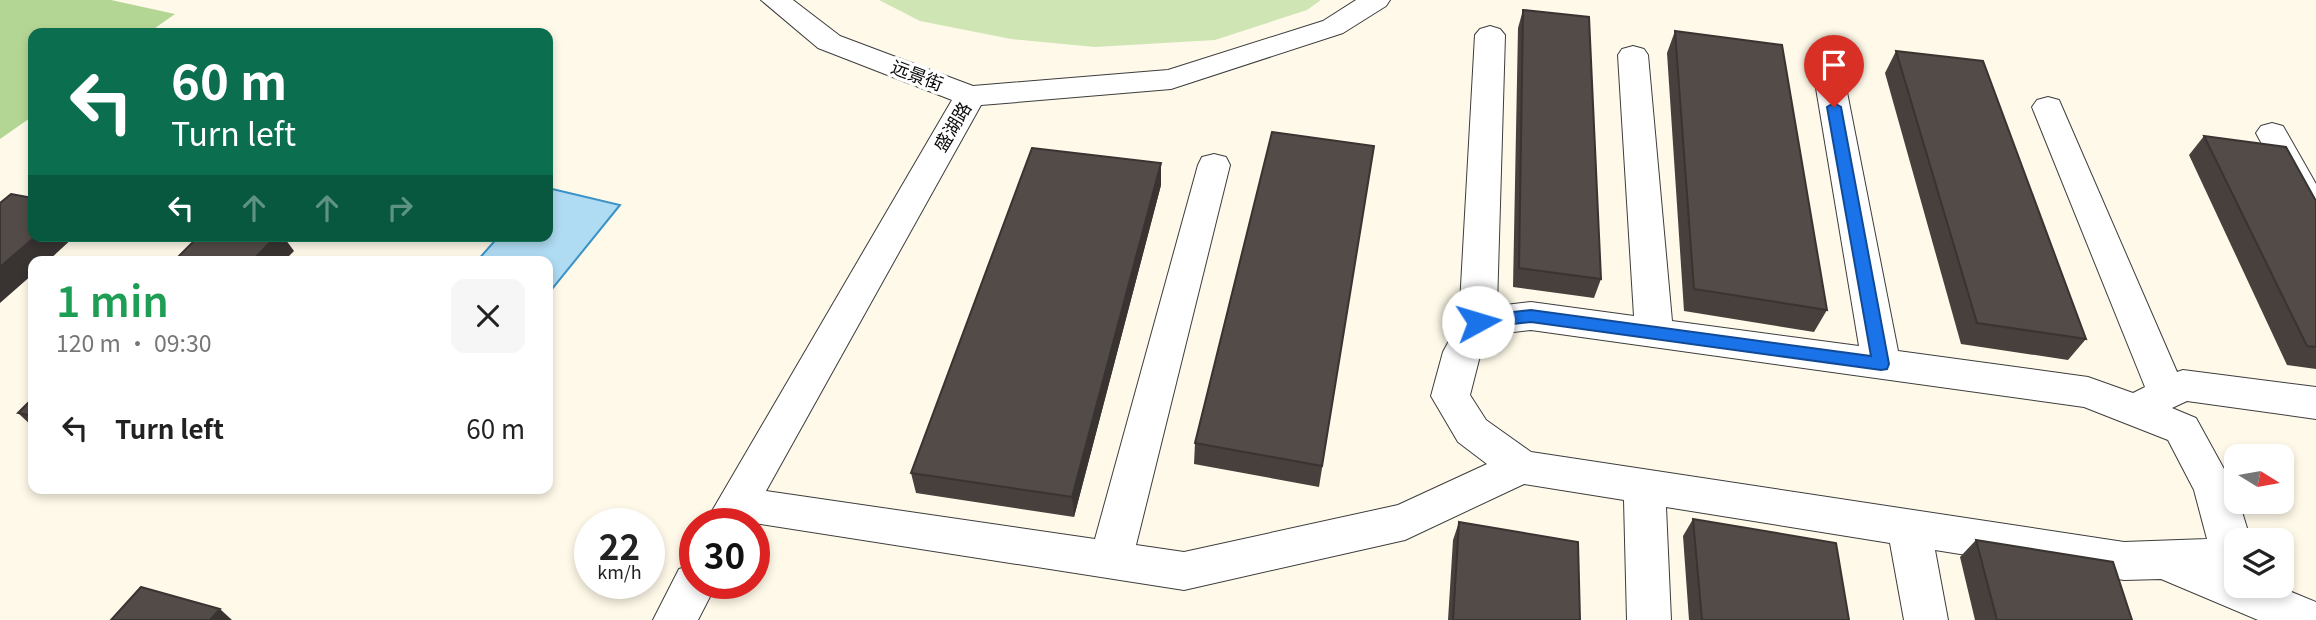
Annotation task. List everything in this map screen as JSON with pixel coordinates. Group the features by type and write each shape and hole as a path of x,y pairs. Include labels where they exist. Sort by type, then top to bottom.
{"street":[{"name":"远景街","path":"775,0 829,42 970,96"},
{"name":"远景街","path":"807,0 848,30 907,58 970,96"},
{"name":"盛湖路","path":"734,508 970,96 1171,79 1333,27 1376,0"},
{"path":"1490,35 1478,322 1462,352 1450,396 1472,430 1521,467 2124,561 2234,557 2214,489 2182,429 2151,402 2048,107"},
{"path":"1633,55 1654,333"},
{"path":"1829,82 1881,364"},
{"path":"2272,133 2316,215"},
{"path":"1111,560 1214,165"},
{"path":"1478,322 1531,316 2151,402 2183,385 2316,403"},
{"path":"770,518 1111,560 1184,572 1405,522 1521,467"},
{"path":"1644,486 1649,620"},
{"path":"1909,527 1926,620"},
{"path":"2163,559 2232,603 2308,620"},
{"path":"675,620 686,599"}],"green space":[{"path":"0,0 111,0 175,14 155,28 28,28 28,119 0,139"},
{"path":"879,0 1321,0 1307,10 1215,40 1095,47 1011,39 920,21"}],"water":[{"path":"553,189 620,205 553,288 553,256 481,256 494,242 553,242"}],"building":[{"path":"1523,10 1589,17 1601,279 1519,268"},
{"path":"1675,31 1782,45 1827,310 1694,289"},
{"path":"1896,51 1983,61 2086,339 1977,323"},
{"path":"1272,132 1374,146 1322,466 1195,443"},
{"path":"2204,136 2286,147 2316,201 2316,347 2307,346"},
{"path":"1032,148 1161,163 1072,497 911,473"},
{"path":"11,194 28,197 29,242 0,267 0,203"},
{"path":"193,242 270,242 257,256 179,256"},
{"path":"28,403 28,415 18,413"},
{"path":"1693,519 1836,543 1849,620 1702,620"},
{"path":"1459,522 1578,542 1580,620 1453,620"},
{"path":"1976,540 2113,562 2132,620 1997,620"},
{"path":"141,587 220,609 210,620 111,620"}],"route":[{"path":"1478,322 1531,316 1881,364 1834,107"}]}
